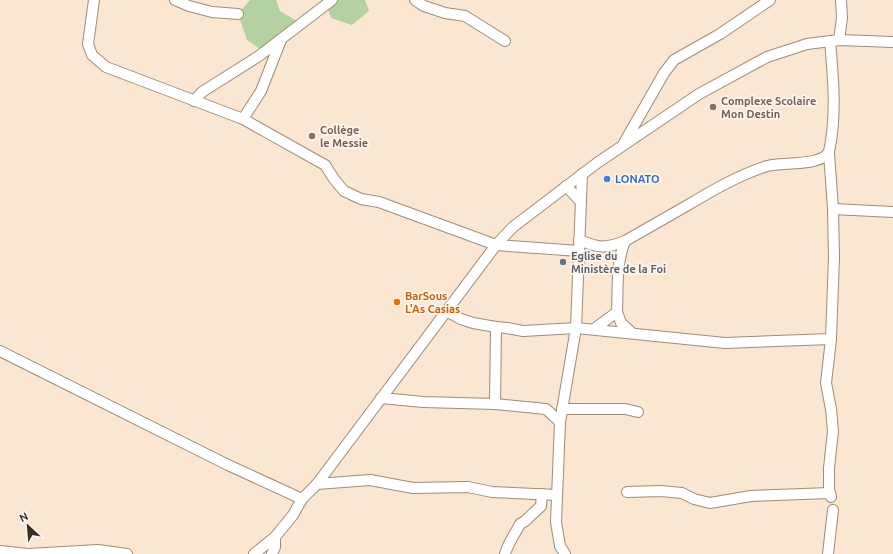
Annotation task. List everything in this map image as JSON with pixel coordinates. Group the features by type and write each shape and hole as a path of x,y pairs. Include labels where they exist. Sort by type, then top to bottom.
{"street":[{"path":"94,0 88,44 92,55 106,67 243,119 325,165 344,191 361,199 379,202 496,245 579,245 610,247 625,241 718,187 745,175 773,165 816,161 824,158 829,153"},
{"path":"175,0 189,6 212,12 238,14"},
{"path":"194,101 202,92 259,56 332,0"},
{"path":"415,0 424,6 445,13 465,16 505,41"},
{"path":"623,145 664,72 674,60 720,34 770,0"},
{"path":"627,492 662,491 682,493 694,499 710,503 751,496 831,495 829,468 832,431 831,409 826,383 831,339 834,257 833,209 829,153 834,125 834,41 842,18 841,0"},
{"path":"243,119 261,91 281,39"},
{"path":"254,554 275,537 293,515 302,499 317,484 496,245 513,227 582,174 699,94 768,58 807,44 834,41 893,42"},
{"path":"561,551 556,522 560,422 576,328 582,174"},
{"path":"566,186 581,202"},
{"path":"833,209 893,212"},
{"path":"625,241 622,248 620,262 617,312 620,322 632,333"},
{"path":"446,311 461,319 496,327 523,331 576,328 594,329 725,343 831,339"},
{"path":"594,329 617,312"},
{"path":"495,404 496,327"},
{"path":"0,351 228,465 302,499"},
{"path":"381,398 423,402 495,404 546,409 563,405 625,409 638,412"},
{"path":"546,409 560,422"},
{"path":"317,484 370,480 413,488 468,487 492,492 557,495"},
{"path":"505,554 508,544 520,524 541,506 542,494"},
{"path":"828,554 833,510"},
{"path":"272,554 275,547 275,537"},
{"path":"0,551 28,554 98,550 128,554"}],"green space":[{"path":"250,0 276,0 280,11 302,24 264,52 247,40 238,14"},
{"path":"332,0 365,0 369,11 352,25 331,18 326,4"}],"place":[{"name":"Complexe Scolaire Mon Destin","path":"713,107"},
{"name":"Collège le Messie","path":"312,136"},
{"name":"LONATO","path":"607,179"},
{"name":"Eglise du Ministère de la Foi","path":"563,262"},
{"name":"BarSous L'As Casias","path":"397,302"}]}
